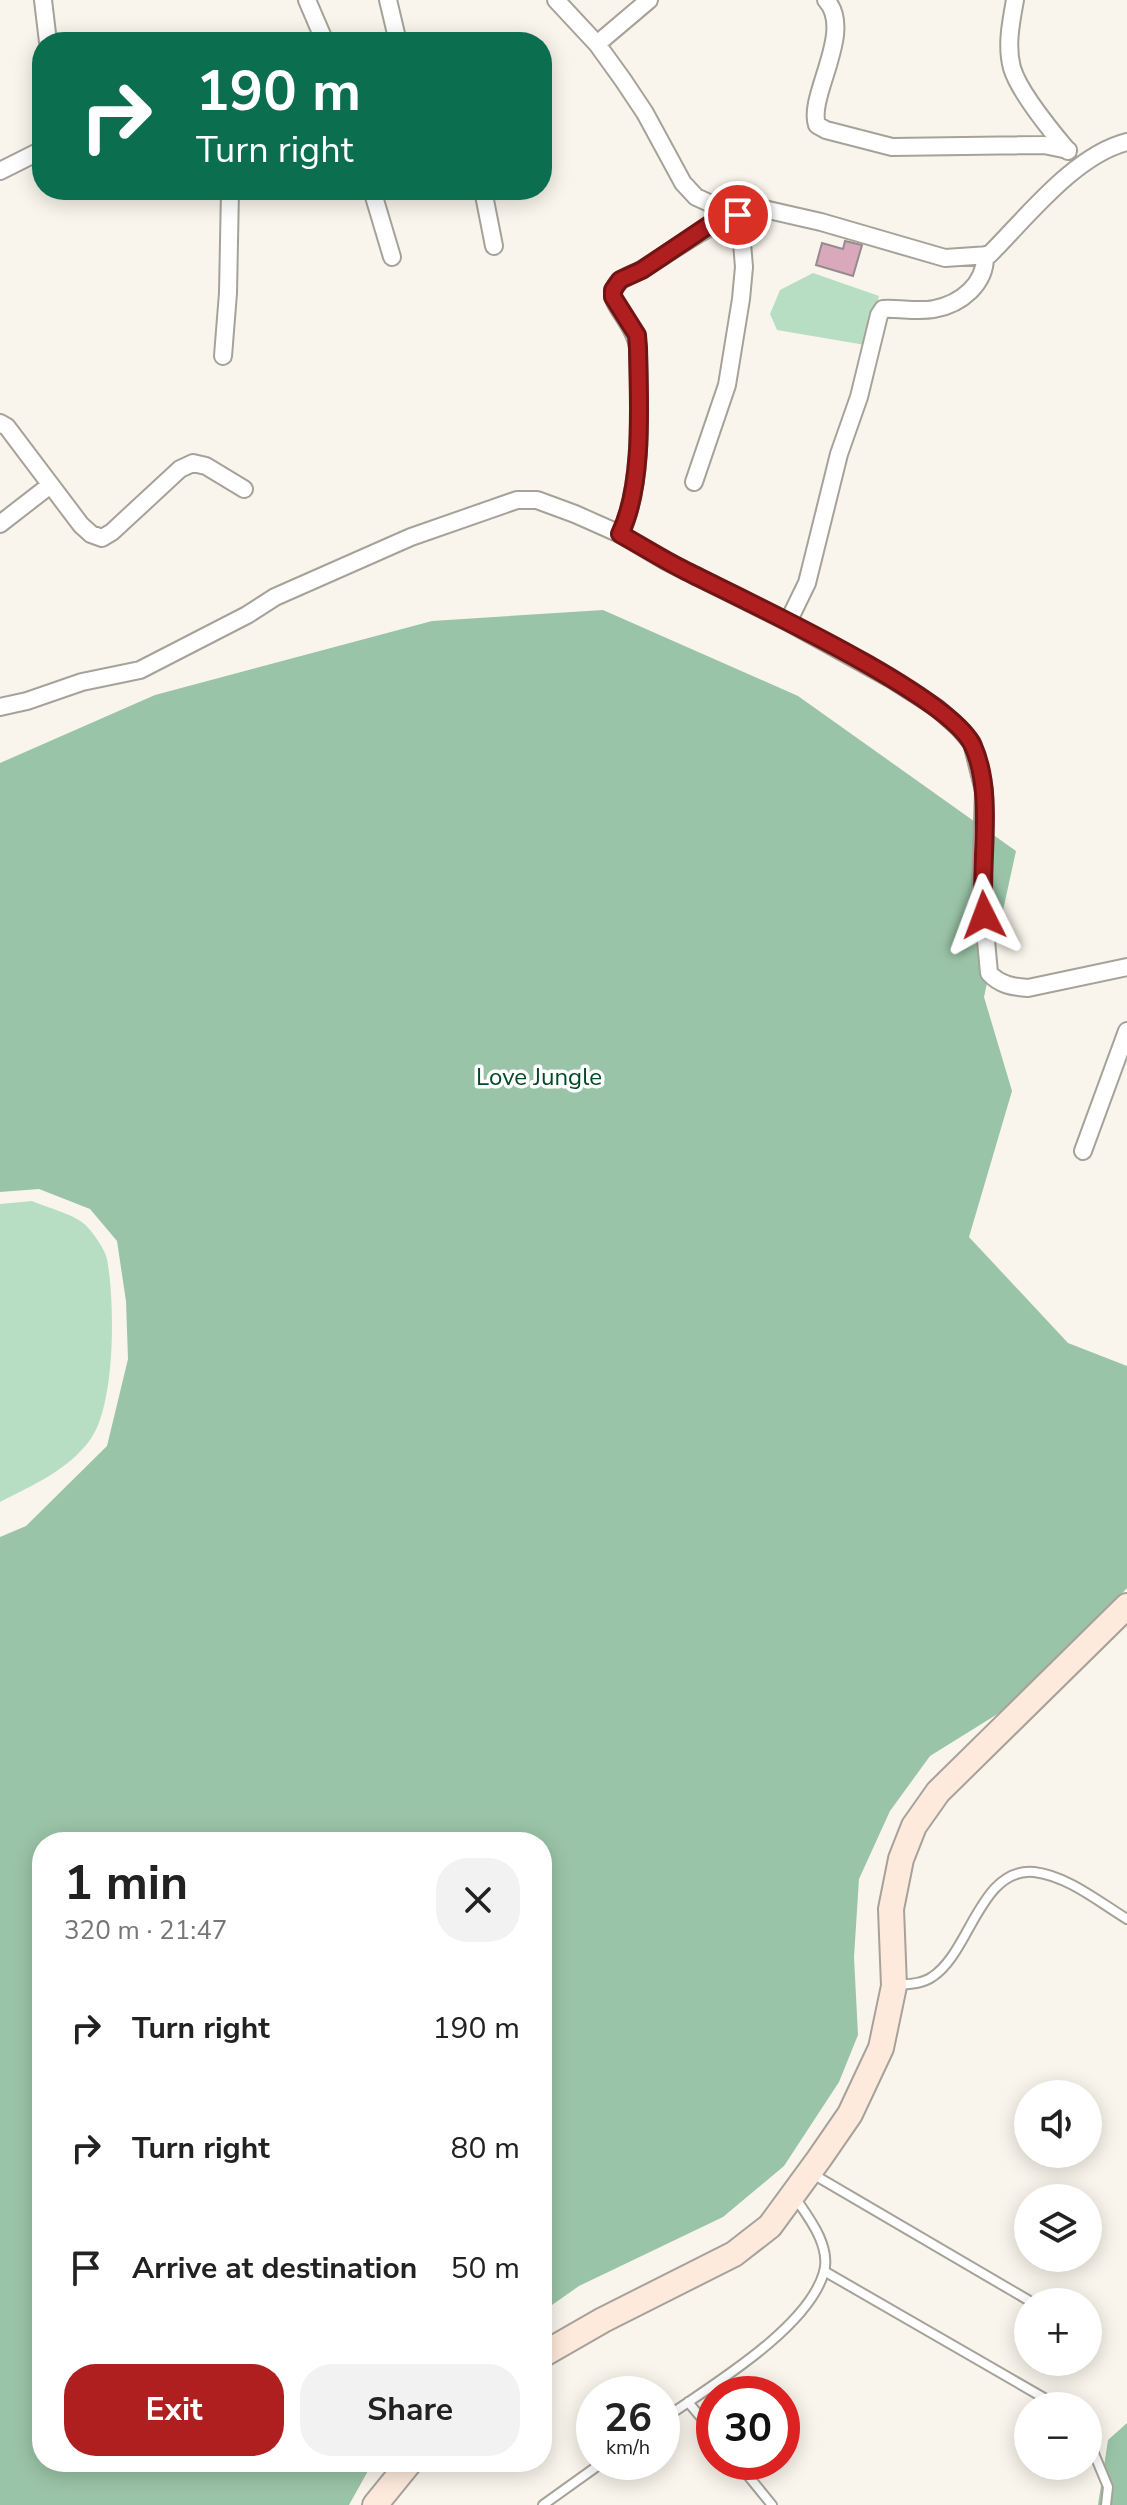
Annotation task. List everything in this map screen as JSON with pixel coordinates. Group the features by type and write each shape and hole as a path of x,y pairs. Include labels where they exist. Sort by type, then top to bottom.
{"street":[{"path":"43,0 47,32"},
{"path":"307,0 321,32"},
{"path":"388,0 396,32"},
{"path":"556,0 597,44 645,113 683,183 696,197 716,206 821,222 945,258 989,255 1082,162 1110,146 1127,142"},
{"path":"597,44 649,0"},
{"path":"826,0 835,12 835,25 831,54 815,114 817,125 892,147 1034,145 1068,150"},
{"path":"1015,0 1009,36 1012,69 1035,109 1068,150 1082,162"},
{"path":"0,171 32,155"},
{"path":"223,356 230,200"},
{"path":"375,200 392,257"},
{"path":"485,200 494,246"},
{"path":"694,482 727,385 741,299 744,267 735,208"},
{"path":"620,534 630,514 638,441 638,348 637,335 613,297 613,290 620,280 642,270 735,208"},
{"path":"788,622 807,583 839,454 859,397 879,315 883,309 933,310 954,302 980,283 985,255"},
{"path":"0,423 7,427 81,525 102,538 180,469 193,463 206,466 244,489"},
{"path":"0,524 49,486"},
{"path":"0,707 82,682 140,670 247,615 275,597 421,533 517,500 537,500 620,534 893,680 937,708 972,743 984,791 981,886 989,973 995,980 1016,988 1028,988 1127,967"},
{"path":"1083,1151 1127,1031"},
{"path":"552,2350 657,2292 713,2267 770,2226 850,2114 881,2048 894,1986 891,1909 901,1859 914,1826 938,1792 1127,1606"},
{"path":"375,2505 402,2472"}],"lane":[{"path":"894,1986 933,1977 945,1964 995,1887 1012,1874 1035,1872 1064,1881 1127,1919"},
{"path":"809,2172 1014,2292"},
{"path":"680,2408 790,2324 808,2301 824,2271 823,2251 815,2225 792,2195"},
{"path":"824,2271 1034,2392"},
{"path":"688,2402 696,2412"},
{"path":"1102,2473 1108,2487 1106,2505"},
{"path":"543,2505 578,2480"},
{"path":"752,2480 772,2505"},
{"path":"557,2495 565,2505"}],"green space":[{"path":"813,273 879,296 865,345 777,330 770,314 780,290"},
{"name":"Love Jungle","path":"603,610 798,696 1016,851 984,997 1012,1091 969,1237 1068,1343 1127,1366 1127,1588 1025,1697 930,1756 890,1811 859,1879 854,1957 858,2035 839,2082 784,2166 723,2217 579,2286 552,2305 552,1832 32,1832 32,2472 367,2472 349,2505 0,2505 0,1537 26,1526 107,1446 128,1359 126,1301 117,1241 90,1209 39,1189 0,1192 0,763 155,695 432,621"},
{"path":"32,1201 83,1223 106,1255 112,1325 109,1378 99,1424 81,1451 49,1476 0,1502 0,1204"},
{"path":"1127,2423 1127,2505 1098,2505 1108,2440"}],"building":[{"path":"845,241 862,245 853,276 816,265 822,243 843,249"}],"route":[{"path":"738,215 709,225 642,270 620,280 613,290 613,297 637,335 638,348 638,441 630,514 620,534 893,680 937,708 958,727 972,743 984,791 981,886 984,915"}]}
